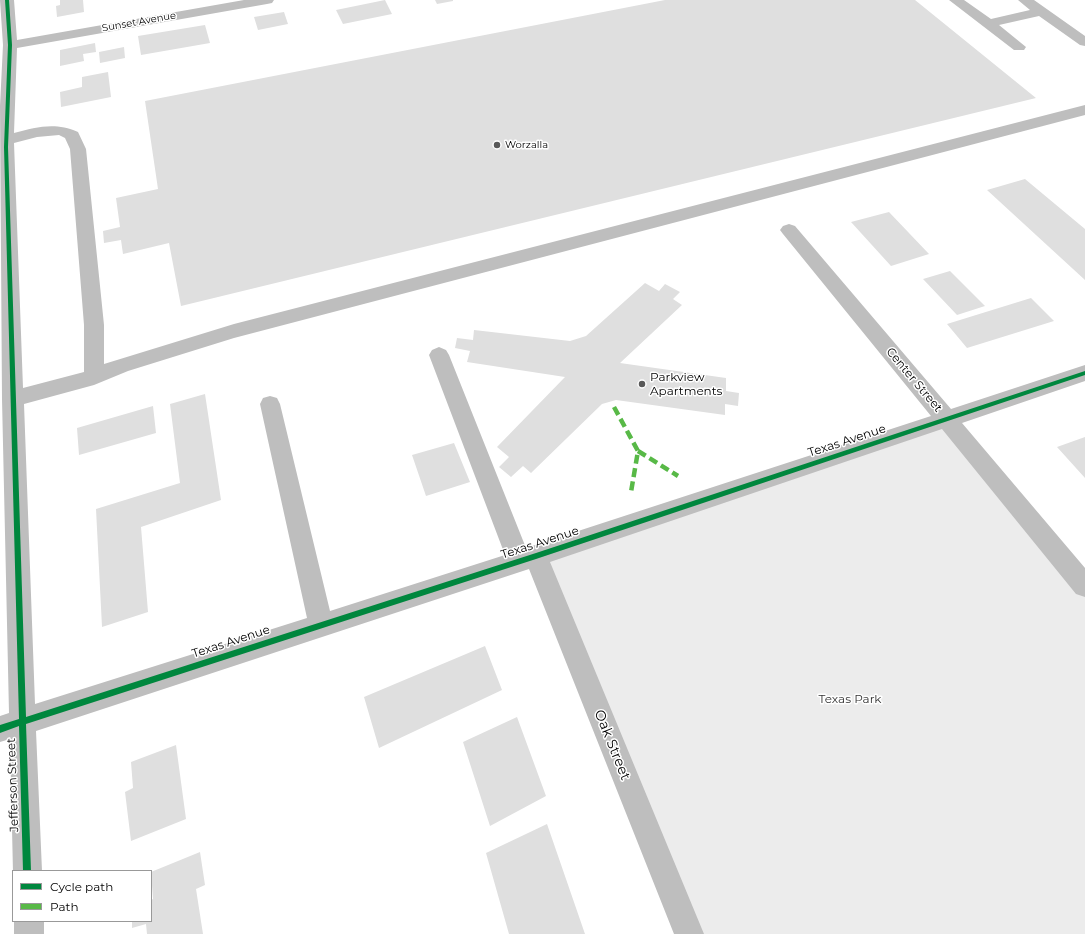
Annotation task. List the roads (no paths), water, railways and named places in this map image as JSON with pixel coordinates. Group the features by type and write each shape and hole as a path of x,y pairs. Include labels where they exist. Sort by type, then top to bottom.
{"street":[{"name":"Jefferson Street","path":"7,0 10,45 4,145 10,264 12,399 11,725 27,870"},
{"name":"Sunset Avenue","path":"10,45 267,0"},
{"path":"956,0 1019,47"},
{"path":"1025,0 1085,42"},
{"path":"988,24 1041,11"},
{"path":"12,399 94,377 122,365 234,331 1085,110"},
{"path":"4,145 36,132 61,130 72,135 78,149 94,325 94,377"},
{"name":"Center Street","path":"789,230 1085,586"},
{"name":"Oak Street","path":"439,355 689,934"},
{"name":"Texas Avenue","path":"11,725 528,559 1085,373"},
{"path":"270,404 321,625"},
{"path":"29,922 29,934"}],"place":[{"name":"Worzalla","path":"497,145"},
{"name":"Parkview Apartments","path":"642,384"}],"park label":[{"name":"Texas Park","path":"850,699"}]}
